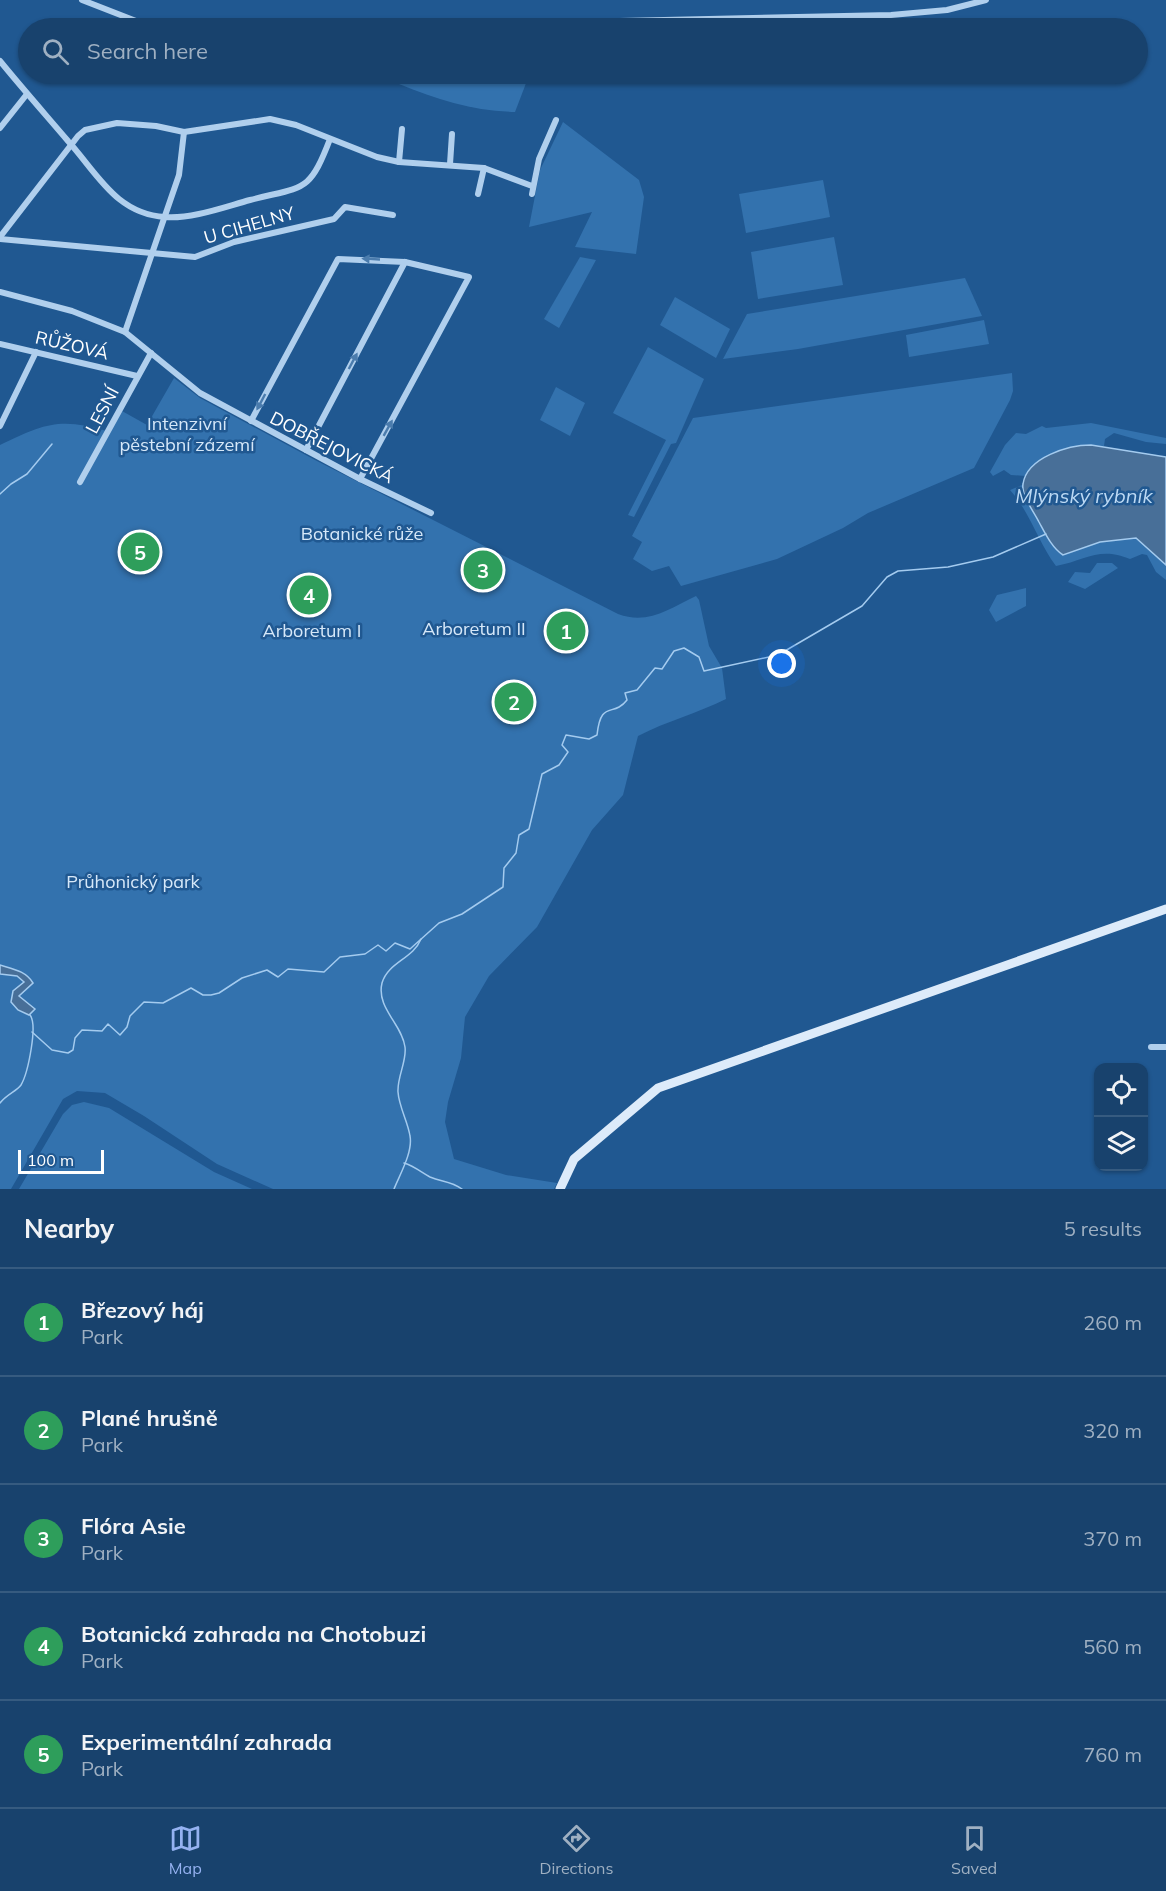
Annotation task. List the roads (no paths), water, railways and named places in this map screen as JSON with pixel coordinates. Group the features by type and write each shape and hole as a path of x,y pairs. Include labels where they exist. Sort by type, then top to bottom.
{"street":[{"path":"82,0 128,18"},
{"path":"754,18 891,15 947,10 986,0"},
{"path":"0,61 18,83"},
{"path":"19,84 72,145 97,179 117,199 141,212 166,218 211,210 303,187 318,169 330,139"},
{"path":"0,128 27,94"},
{"path":"0,238 85,130 117,123 156,126 184,132 270,119 296,124 377,157 399,162 484,168 532,186"},
{"path":"532,194 539,159 556,120"},
{"path":"399,162 402,129"},
{"path":"125,332 179,175 184,132"},
{"path":"450,164 452,134"},
{"path":"478,194 484,168"},
{"name":"U CIHELNY","path":"0,238 195,257 234,242 334,219 345,207 393,214"},
{"path":"250,421 338,259 405,262 469,278 360,479"},
{"path":"306,450 405,262"},
{"name":"DOBŘEJOVICKÁ","path":"0,292 72,311 125,332 200,393 360,479 431,513"},
{"name":"RŮŽOVÁ","path":"0,344 137,376"},
{"path":"0,426 36,352"},
{"name":"LESNÍ","path":"80,482 151,353"},
{"path":"560,1189 574,1159 663,1086 1166,909"},
{"path":"1151,1047 1166,1047"}],"water":[{"name":"Mlýnský rybník","path":"1091,445 1166,457 1166,565 1136,538 1100,542 1063,555 1049,540 1024,493 1023,484 1026,475 1040,460 1050,454 1072,447"},
{"path":"0,965 23,973 33,983 19,996 35,1009 29,1015 18,1010 11,1002 13,991 24,982 17,976 0,974"}],"waterway":[{"path":"0,494 27,474 52,444"},
{"path":"32,1032 52,1050 68,1053 73,1050 75,1038 82,1030 102,1031 108,1024 120,1035 127,1027 130,1016 144,1002 163,1003 191,988 203,995 219,993 242,978 267,970 278,977 288,969 324,972 340,957 365,954 378,945 386,951 395,943 410,949 439,923 462,914 503,887 504,868 516,853 519,835 529,829 542,774 559,765 568,752 562,745 566,735 589,739 597,735 601,717 622,705 627,700 625,693 637,690 655,668 662,669 674,651 684,648 699,657 704,671 778,655 862,606 887,577 898,571 948,567 993,557 1046,534"},
{"path":"394,1189 410,1149 409,1131 398,1092 405,1047 386,1008 381,992 385,976 417,946 421,939"},
{"path":"0,1103 19,1087 24,1079 33,1038 30,1015"},
{"path":"404,1163 430,1177 462,1189"}],"place":[{"name":"Experimentální zahrada","path":"140,552"},
{"name":"Flóra Asie","path":"483,570"},
{"name":"Botanická zahrada na Chotobuzi","path":"309,595"},
{"name":"Březový háj","path":"566,631"},
{"name":"Plané hrušně","path":"514,702"}],"park label":[{"name":"Intenzivní pěstební zázemí","path":"187,433"},
{"name":"Botanické růže","path":"362,533"},
{"name":"Arboretum II","path":"474,628"},
{"name":"Arboretum I","path":"312,630"},
{"name":"Průhonický park","path":"133,881"}]}
